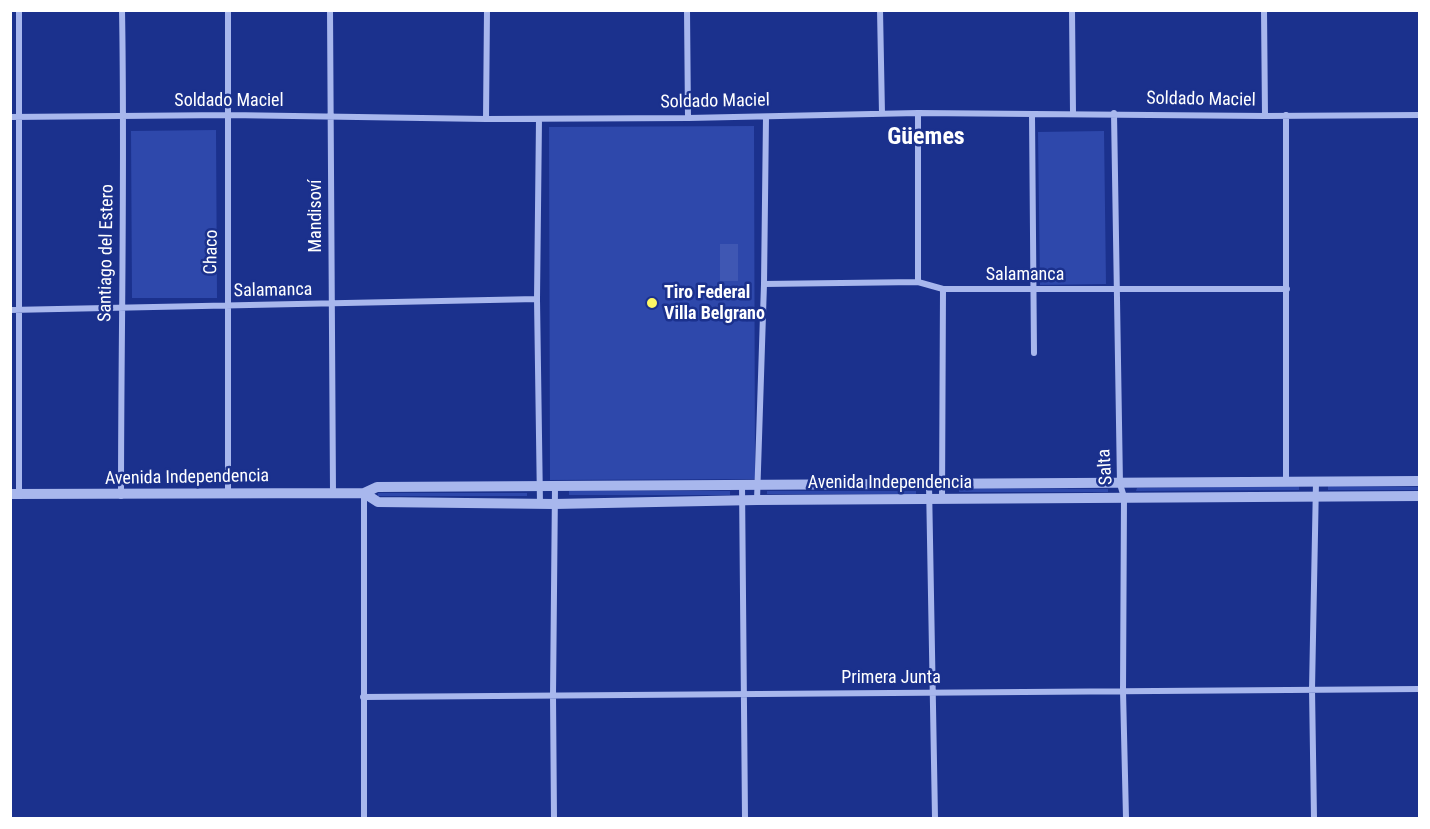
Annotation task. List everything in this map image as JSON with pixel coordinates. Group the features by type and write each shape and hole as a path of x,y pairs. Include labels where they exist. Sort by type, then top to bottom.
{"street":[{"path":"15,494 20,310 19,10"},
{"name":"Santiago del Estero","path":"121,496 124,116 122,10"},
{"name":"Chaco","path":"228,10 228,494"},
{"name":"Mandisoví","path":"330,10 333,493"},
{"path":"486,119 487,10"},
{"path":"687,10 688,118"},
{"path":"880,10 882,114"},
{"path":"1072,10 1073,113"},
{"path":"1264,10 1264,116"},
{"path":"918,113 918,282"},
{"name":"Soldado Maciel","path":"10,117 229,115 539,119 918,113 1419,115"},
{"name":"Salta","path":"1114,114 1120,484 1124,497 1123,691 1126,819"},
{"path":"1032,115 1034,353"},
{"path":"1286,116 1286,481"},
{"path":"757,500 764,284 766,117"},
{"path":"539,119 537,299 540,504"},
{"name":"Salamanca","path":"764,284 918,282 943,290 1287,289"},
{"path":"942,500 943,290"},
{"name":"Salamanca","path":"10,310 537,299"},
{"name":"Avenida Independencia","path":"15,494 121,496 364,493 377,487 1419,481"},
{"path":"1314,819 1312,689 1316,482"},
{"path":"742,484 745,819"},
{"path":"929,484 934,819"},
{"path":"554,819 555,487"},
{"path":"364,493 364,819"},
{"name":"Avenida Independencia","path":"364,493 378,502 540,504 743,500 1419,496"},
{"name":"Primera Junta","path":"363,697 1419,689"}],"shaded area":[{"name":"Tiro Federal Villa Belgrano","path":"754,126 755,479 550,480 549,127"},
{"path":"216,130 217,298 132,298 131,131"},
{"path":"1104,131 1106,284 1040,285 1038,132"},
{"path":"1299,486 1299,490 1136,491 1137,488"},
{"path":"1328,486 1420,487 1419,490 1328,490"},
{"path":"959,488 1108,489 1108,492 959,492"},
{"path":"569,491 730,491 730,495 569,495"},
{"path":"767,491 916,491 916,494 767,494"},
{"path":"378,493 527,493 527,496 378,496"}],"building":[{"path":"720,244 738,244 738,281 720,281"}],"place":[{"name":"Tiro Federal Villa Belgrano","path":"652,303"}],"district":[{"name":"Güemes","path":"926,138"}]}
